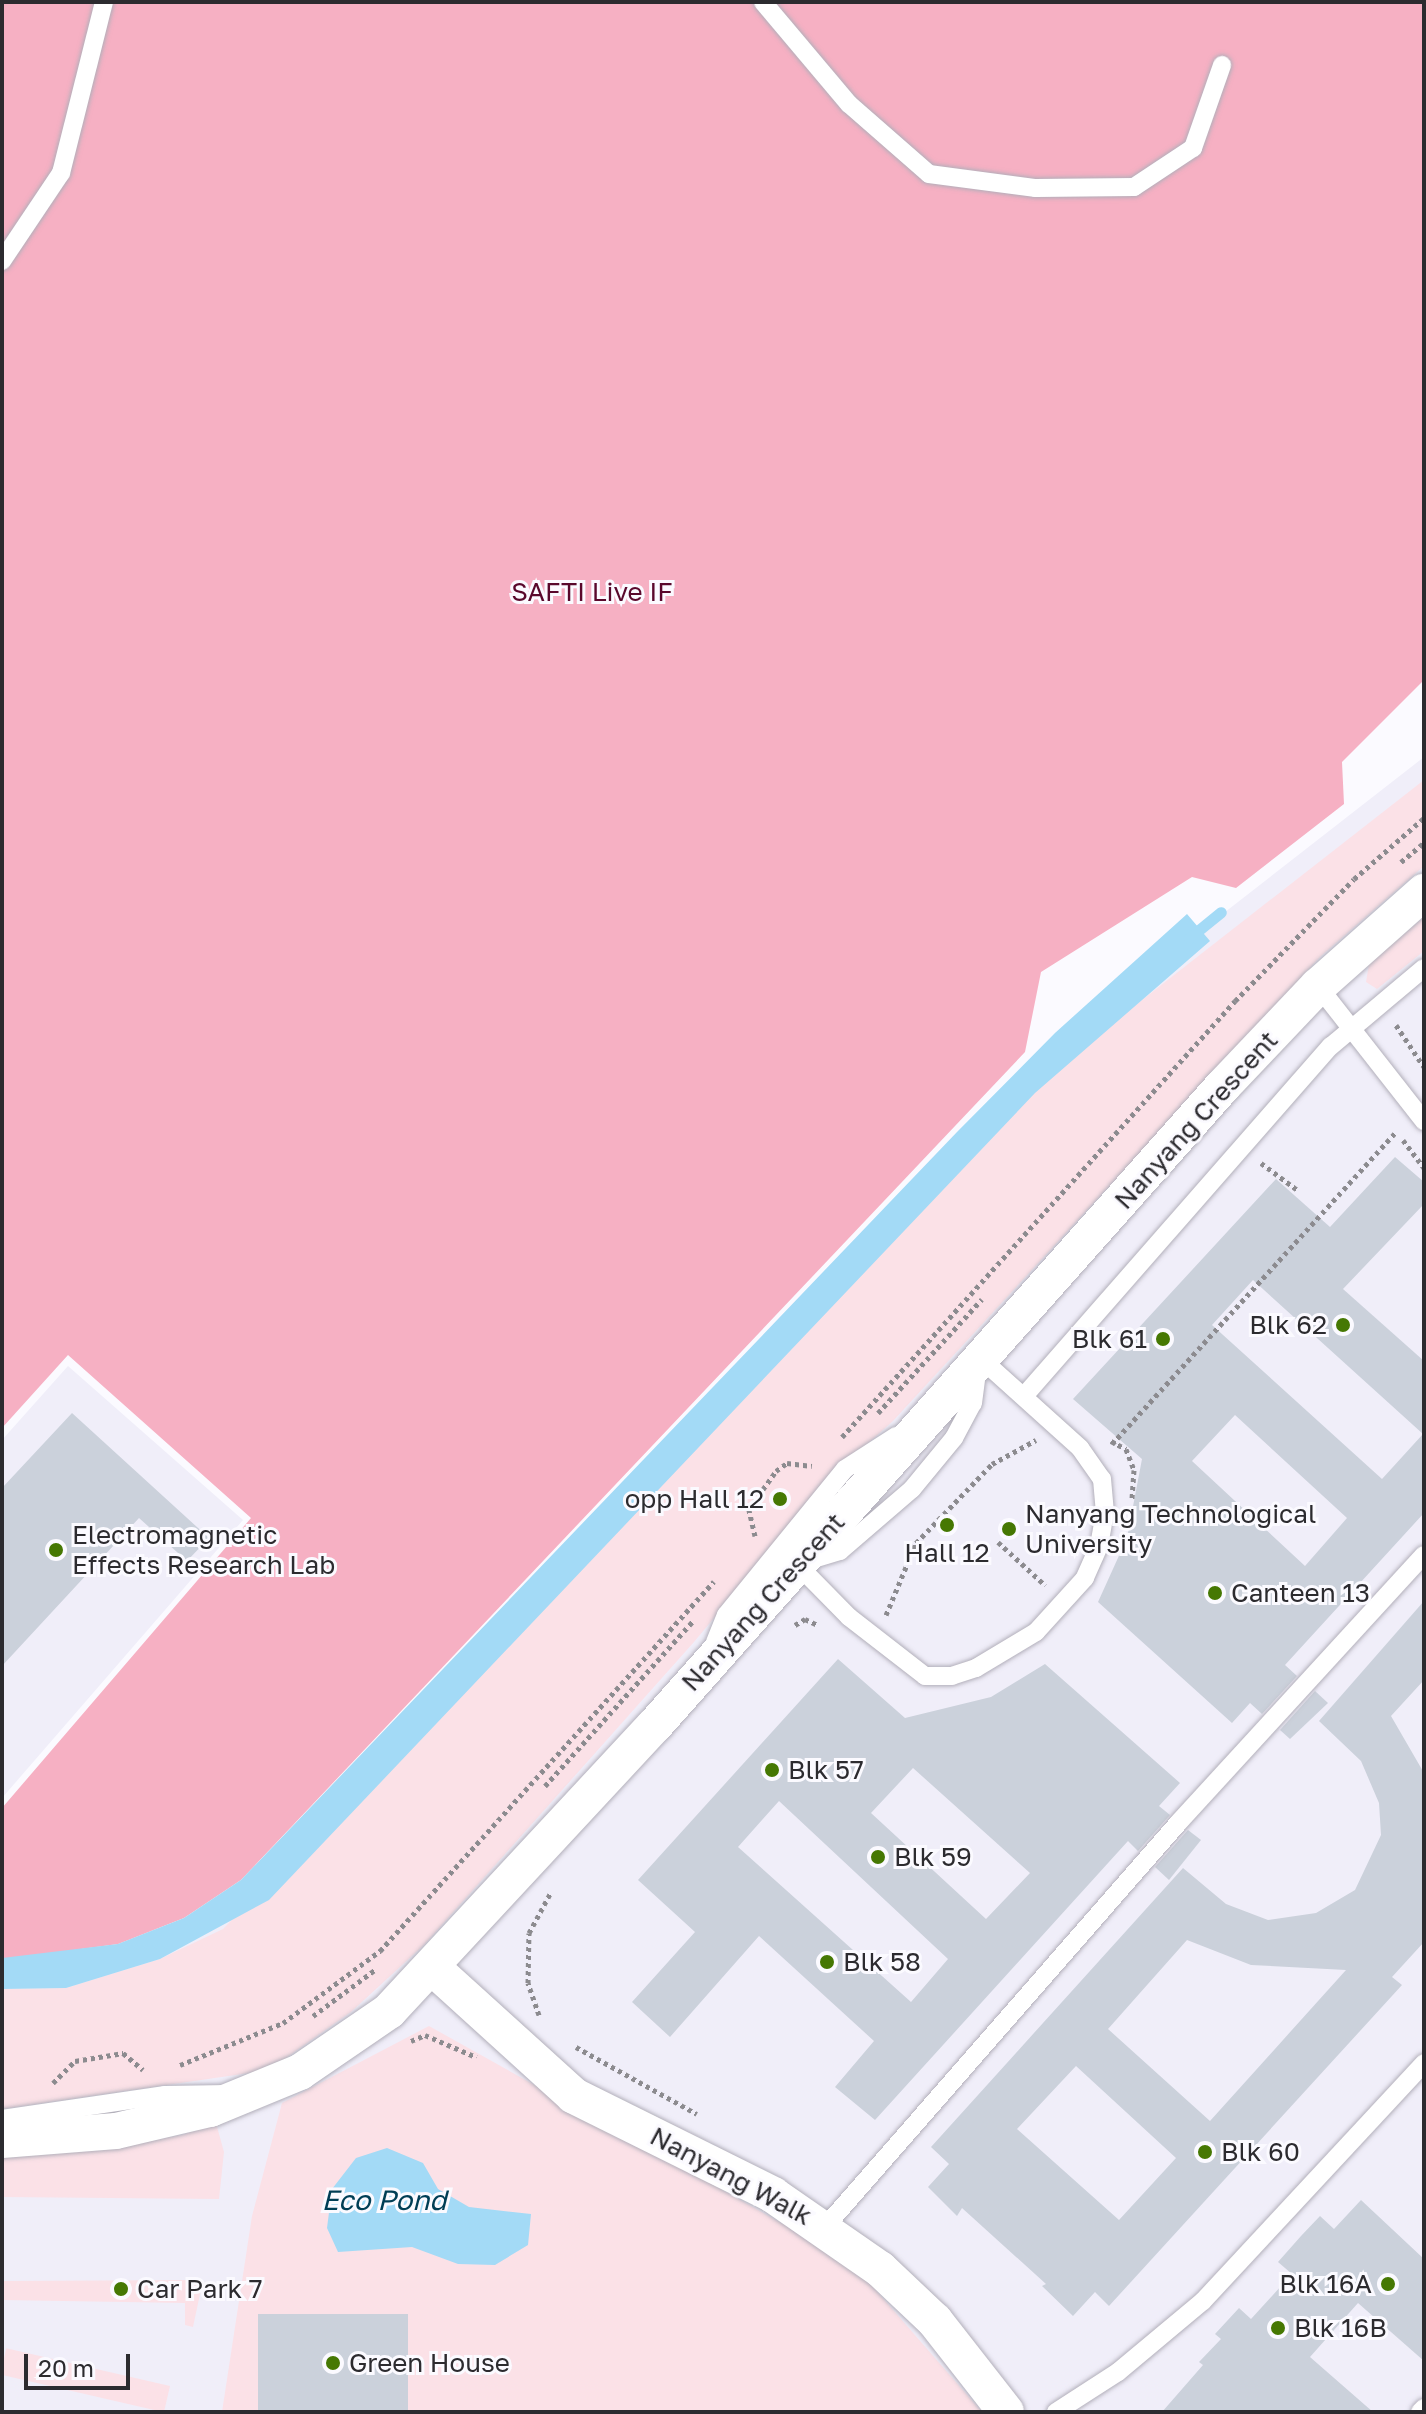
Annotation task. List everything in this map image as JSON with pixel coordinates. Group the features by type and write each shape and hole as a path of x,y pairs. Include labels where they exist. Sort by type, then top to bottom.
{"street":[{"name":"Nanyang Crescent","path":"2,2140 73,2137 151,2125 248,2096 349,2044 433,1968 702,1671 979,1357 1318,986 1424,892"},
{"name":"Nanyang Walk","path":"433,1968 574,2096 773,2195 825,2227 913,2298 1006,2412"}],"lane":[{"path":"2,261 61,173 104,2"},
{"path":"763,2 849,104 929,174 1036,188 1134,187 1193,148 1222,65"},
{"path":"1025,1395 1331,1046 1424,968"},
{"path":"1318,986 1354,1027 1424,1121"},
{"path":"979,1357 1025,1395 1064,1436 1080,1448 1102,1479 1105,1512 1099,1546 1066,1605 998,1658 952,1676 925,1676 877,1642 797,1564 840,1551 912,1489 954,1438 973,1403 979,1357"},
{"path":"702,1671 726,1615 845,1469 931,1413"},
{"path":"825,2227 1179,1822 1424,1555"},
{"path":"1056,2412 1118,2372 1203,2301 1424,2063"},
{"path":"2,2119 165,2095 248,2096"}],"path":[{"path":"832,1449 1235,1001 1354,879 1424,818"},
{"path":"1390,871 1424,843"},
{"path":"1115,1445 1397,1131"},
{"path":"1274,1168 1299,1191"},
{"path":"870,1422 984,1296"},
{"path":"1104,1435 1115,1445"},
{"path":"877,1642 897,1580 916,1543 992,1464 1040,1438 1064,1436 1126,1449 1134,1470 1130,1509"},
{"path":"749,1545 756,1529 749,1509 776,1471 787,1463 817,1466 821,1460"},
{"path":"998,1542 1066,1605"},
{"path":"174,2067 283,2023 380,1951 717,1579"},
{"path":"536,1796 702,1611"},
{"path":"788,1629 805,1619 830,1635"},
{"path":"548,2026 528,1983 529,1933 555,1888"},
{"path":"305,2022 382,1965"},
{"path":"397,2046 425,2035 485,2062"},
{"path":"571,2044 709,2121"},
{"path":"47,2089 75,2061 123,2053 145,2072 160,2069"}],"shaded area":[{"name":"Nanyang Technological University","path":"1424,757 1424,2412 2,2412 2,1971 212,1914 1116,997"},
{"path":"1424,780 1424,866 1320,957 893,1421 835,1473 694,1642 425,1944 351,2012 269,2070 2,2109 2,1989 66,1988 160,1959 223,1929 884,1251 1004,1117 1128,1011"},
{"path":"1424,917 1424,951 1377,989 1366,982 1369,964"},
{"path":"68,1366 243,1520 2,1798 2,1440"},
{"path":"429,2026 835,2253 867,2280 982,2412 222,2412 252,2216 282,2103"},
{"path":"216,2123 224,2152 219,2199 2,2197 2,2158 100,2149 182,2135"},
{"path":"203,2280 193,2327 185,2325 185,2303 2,2300 2,2281"},
{"path":"6,2348 170,2386 163,2412 2,2375 2,2367"}],"green space":[{"name":"SAFTI Live IF","path":"2,2 1424,2 1424,680 1342,762 1344,804 1236,888 1192,877 1041,972 1025,1052 241,1880 184,1918 118,1944 8,1959 2,1958 2,1808 251,1518 68,1355 2,1428"}],"water":[{"path":"1187,914 1210,941 1035,1093 269,1900 160,1959 66,1988 2,1989 2,1958 118,1944 184,1918 241,1880 957,1132 1055,1033"},
{"name":"Eco Pond","path":"387,2148 423,2163 438,2189 469,2207 531,2214 528,2245 495,2265 458,2264 412,2247 338,2252 327,2228 332,2189 356,2158"}],"building":[{"path":"1395,1157 1424,1182 1424,1204 1343,1289 1424,1361 1424,1513 1285,1665 1297,1676 1262,1714 1250,1703 1232,1723 1098,1602 1127,1538 1142,1459 1073,1399 1276,1179 1330,1227","holes":["1253,1280 1423,1434 1382,1479 1212,1325","1235,1415 1347,1518 1305,1566 1192,1461"]},
{"name":"Electromagnetic Effects Research Lab","path":"72,1413 209,1538 187,1561 139,1518 2,1666 2,1488"},
{"path":"1424,1601 1424,1680 1391,1716 1424,1773 1424,1942 1392,1977 1402,1985 1109,2306 1095,2292 1073,2316 1042,2286 1046,2284 962,2208 957,2216 928,2187 949,2164 931,2147 1183,1868 1226,1904 1268,1920 1316,1913 1355,1890 1381,1835 1379,1803 1361,1761 1319,1721","holes":["1187,1940 1251,1965 1346,1970 1210,2121 1108,2029","1076,2066 1176,2158 1119,2220 1017,2129"]},
{"path":"838,1659 905,1718 991,1697 1045,1664 1180,1783 1159,1806 1170,1815 1138,1851 1128,1841 875,2120 835,2087 874,2041 759,1936 670,2037 632,2002 695,1932 638,1880","holes":["913,1768 1030,1873 986,1919 871,1813","779,1801 948,1959 911,2002 738,1847"]},
{"path":"1315,1691 1328,1703 1290,1739 1280,1730"},
{"path":"1188,1830 1201,1840 1169,1880 1155,1867"},
{"path":"1361,2200 1424,2259 1424,2361 1358,2303 1310,2357 1373,2412 1162,2412 1203,2365 1199,2362 1221,2339 1215,2334 1239,2308 1251,2319 1292,2274 1278,2262 1301,2236 1320,2216 1334,2229"},
{"name":"Green House","path":"258,2314 408,2314 408,2412 258,2412"}],"waterway":[{"path":"1189,938 1221,912"}],"place":[{"name":"Blk 62","path":"1343,1325"},
{"name":"Blk 61","path":"1163,1339"},
{"name":"opp Hall 12","path":"780,1499"},
{"name":"Hall 12","path":"947,1525"},
{"name":"Nanyang Technological University","path":"1009,1529"},
{"name":"Electromagnetic Effects Research Lab","path":"56,1550"},
{"name":"Canteen 13","path":"1215,1593"},
{"name":"Blk 57","path":"772,1770"},
{"name":"Blk 59","path":"878,1857"},
{"name":"Blk 58","path":"827,1962"},
{"name":"Blk 60","path":"1205,2152"},
{"name":"Blk 16A","path":"1388,2284"},
{"name":"Car Park 7","path":"121,2289"},
{"name":"Blk 16B","path":"1278,2328"},
{"name":"Green House","path":"333,2363"}]}
